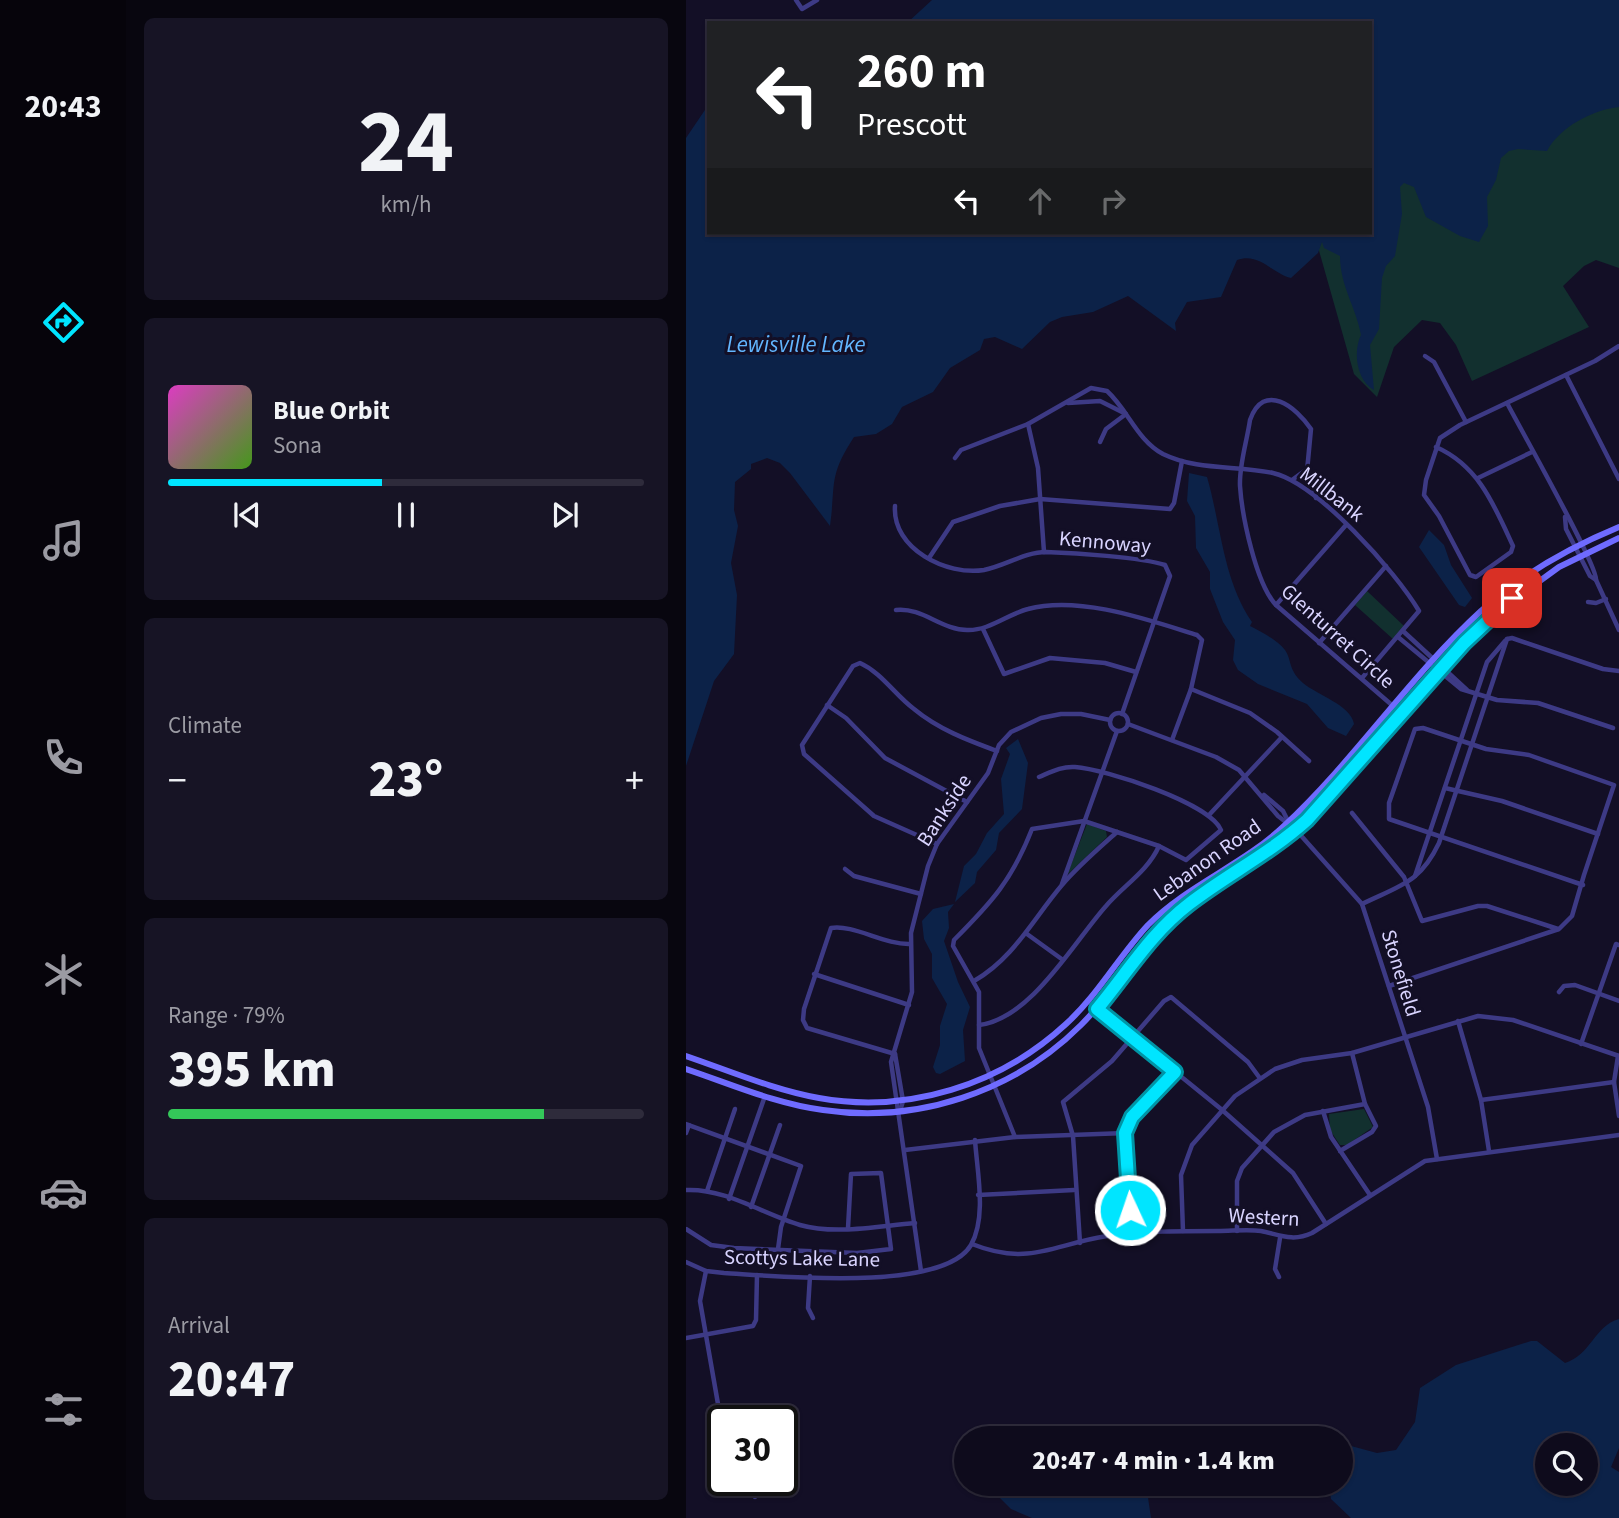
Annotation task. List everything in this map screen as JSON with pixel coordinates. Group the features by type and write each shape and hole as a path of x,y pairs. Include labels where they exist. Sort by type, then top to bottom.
{"main road":[{"name":"Lebanon Road","path":"686,1056 782,1089 821,1099 899,1101 957,1089 990,1076 1040,1046 1088,1001 1128,948 1167,908 1192,888 1260,845 1288,822 1432,662 1500,594 1574,546 1619,527"},
{"name":"Lebanon Road","path":"686,1069 765,1096 823,1110 900,1112 942,1105 995,1086 1051,1052 1097,1009 1144,946 1169,921 1296,830 1441,670 1512,598 1579,557 1619,538"}],"street":[{"path":"796,0 802,9 817,0"},
{"path":"1436,447 1463,461 1478,478 1513,550 1473,578 1439,516 1426,501 1424,488 1436,447 1444,434 1609,355 1619,346"},
{"path":"1425,356 1434,362 1466,422"},
{"path":"1566,375 1619,479"},
{"name":"Millbank","path":"955,458 961,450 1028,424 1067,403 1075,395 1091,388 1107,391 1154,448 1201,467 1242,469 1292,480 1318,501 1386,566 1419,611 1403,631"},
{"name":"Glenturret Circle","path":"1318,501 1308,469 1311,429 1290,404 1276,400 1265,402 1253,412 1240,483 1250,539 1265,591 1276,606 1393,706"},
{"name":"Millbank","path":"1067,403 1100,401 1126,414"},
{"path":"1507,403 1565,516 1583,542 1597,573 1596,580"},
{"path":"1100,442 1106,429 1126,414"},
{"path":"1028,424 1038,468 1044,552"},
{"path":"1478,478 1532,452"},
{"path":"929,558 953,522 1000,506 1040,499 1170,509 1174,503 1182,461"},
{"path":"1292,480 1308,469"},
{"name":"Kennoway","path":"895,506 895,521 901,536 916,551 947,567 972,571 1044,552 1165,565 1170,576 1154,621"},
{"path":"1565,516 1566,529 1579,557 1590,576 1596,580 1619,630"},
{"path":"1276,606 1346,525"},
{"path":"1319,643 1386,566"},
{"path":"1588,602 1597,603 1606,599"},
{"path":"896,610 914,611 967,631 983,629 1028,609 1046,606 1125,612 1201,638 1191,689 1172,740"},
{"path":"1613,615 1619,612"},
{"path":"1154,621 1122,714 1128,724 1216,757 1247,777 1278,816 1288,822"},
{"path":"983,629 1004,674 1050,658 1105,663 1136,672"},
{"path":"1362,678 1403,631 1454,685 1489,698 1538,703 1614,728"},
{"path":"1398,637 1432,662"},
{"path":"1415,876 1482,676 1494,652 1507,639 1512,638 1603,669 1619,671"},
{"path":"1362,904 1415,876 1420,876 1427,866 1440,838 1507,639"},
{"path":"937,844 874,816 801,750 827,705 857,663 882,678 913,709 944,730 997,751"},
{"path":"1191,689 1238,707 1282,737 1309,761"},
{"path":"827,705 846,718 885,758 967,802"},
{"name":"Bankside","path":"921,1271 899,1101 891,1062 909,1005 914,978 910,944 921,894 937,844 988,773 997,751 1011,732 1048,716 1081,714 1110,720"},
{"path":"1122,714 1115,714 1110,720 1111,727 1117,731 1124,730 1128,724"},
{"path":"1389,986 1559,929 1572,916 1583,885 1614,785 1529,755 1472,744 1423,728 1415,729 1389,803 1389,819 1583,885"},
{"path":"1062,885 1117,731"},
{"path":"1209,815 1282,737"},
{"path":"1014,1137 979,1048 981,1002 974,981 953,946 954,940 981,915 1016,868 1032,829 1084,821 1159,846 1183,859 1219,834 1219,825 1192,805 1102,773 1067,767 1039,777"},
{"path":"1445,788 1502,801 1598,834"},
{"path":"1352,813 1406,882 1424,922 1478,905 1559,929"},
{"name":"Stonefield","path":"1288,822 1362,904 1428,1107 1437,1159"},
{"path":"974,981 1008,955 1027,934 1062,885 1117,832"},
{"path":"979,1025 995,1022 1015,1008 1063,960 1108,904 1149,863 1159,846"},
{"path":"845,869 854,876 921,894"},
{"path":"1537,922 1543,930 1543,936"},
{"path":"895,1054 804,1026 806,1000 831,928 841,928 893,944 910,944"},
{"path":"1027,934 1063,960"},
{"path":"1581,1044 1618,944"},
{"path":"814,974 909,1005"},
{"path":"1559,992 1568,985 1619,1001"},
{"path":"1080,1243 1074,1191 1073,1136 1063,1102 1112,1061 1169,996 1248,1062 1259,1077"},
{"path":"1088,1001 1221,1109 1293,1173 1326,1224"},
{"path":"1183,1231 1181,1175 1192,1145 1221,1109 1259,1077 1287,1064 1352,1053 1458,1021 1498,1017 1619,1056 1614,1082 1619,1116"},
{"path":"1458,1021 1481,1100 1489,1151"},
{"path":"1340,1151 1375,1130 1375,1121 1365,1104 1352,1053"},
{"path":"1131,1235 1125,1133 1132,1117 1175,1072"},
{"path":"1481,1100 1614,1082"},
{"path":"729,1199 765,1096"},
{"path":"1237,1231 1237,1181 1242,1168 1261,1146 1283,1125 1323,1111 1342,1110 1365,1104"},
{"path":"707,1191 735,1109"},
{"path":"1323,1111 1326,1125 1340,1151 1370,1195"},
{"path":"686,1133 687,1124 801,1166 783,1219 778,1250"},
{"path":"751,1207 780,1125"},
{"path":"905,1150 975,1140 1125,1133"},
{"name":"Western","path":"972,1244 1006,1254 1045,1252 1109,1236 1183,1231 1260,1231 1280,1238 1306,1236 1415,1166 1437,1159 1489,1151 1619,1135"},
{"path":"972,1244 976,1233 978,1195 975,1140"},
{"path":"686,1230 701,1241 720,1247 857,1252 891,1249 881,1173 850,1174 848,1228"},
{"path":"686,1190 707,1191 811,1227 848,1228 915,1223"},
{"path":"978,1195 1074,1191"},
{"path":"1279,1277 1275,1269 1280,1238"},
{"name":"Scottys Lake Lane","path":"686,1262 706,1270 757,1275 867,1279 948,1266 963,1256 972,1244"},
{"path":"706,1270 700,1295 719,1405"},
{"path":"686,1338 752,1326 757,1320 757,1275"},
{"path":"810,1276 808,1308 813,1318"}],"green space":[{"path":"1619,0 1619,268 1596,260 1584,266 1563,286 1589,327 1472,381 1456,345 1440,323 1422,320 1394,347 1377,397 1354,374 1315,235 1372,235 1372,95"},
{"path":"1367,591 1404,626 1393,639 1355,605"},
{"path":"1087,824 1106,831 1107,837 1067,875"},
{"path":"1364,1109 1373,1127 1347,1145 1340,1145 1330,1130 1329,1114"}],"water":[{"name":"Lewisville Lake","path":"932,0 1619,0 1619,107 1598,112 1568,127 1547,151 1518,149 1509,151 1501,158 1496,180 1487,197 1488,226 1479,242 1460,236 1426,217 1414,187 1404,183 1400,187 1402,214 1395,256 1386,266 1382,278 1379,329 1370,345 1374,390 1363,379 1358,365 1357,349 1361,335 1345,287 1340,256 1324,248 1322,242 1318,253 1291,278 1259,261 1245,258 1237,260 1221,297 1187,302 1175,323 1176,331 1128,296 1093,312 1062,317 1050,322 1022,349 995,337 984,339 980,350 950,368 933,392 902,407 892,424 876,434 854,437 837,471 830,526 780,463 767,458 751,464 751,469 735,482 734,510 738,526 731,563 737,595 734,654 714,681 686,766 686,138 707,107 707,235 1372,235 1372,21 909,21"},
{"path":"1189,473 1207,477 1229,570 1242,606 1252,622 1250,626 1285,650 1295,674 1303,683 1347,711 1354,724 1346,736 1328,728 1307,704 1258,684 1238,670 1233,660 1235,640 1223,622 1210,589 1210,572 1196,548 1195,516 1187,501"},
{"path":"1429,530 1444,545 1451,565 1472,598 1465,607 1459,605 1419,547"},
{"path":"1018,739 1028,763 1022,809 999,833 996,850 977,872 975,883 955,902 964,866 976,854 987,833 1004,814 1001,779 1010,754 1006,748"},
{"path":"954,904 948,912 949,928 944,941 970,1007 963,1030 965,1061 940,1074 936,1073 933,1067 947,1004 932,978 932,954 924,939 922,921 933,909"},
{"path":"1619,1319 1619,1448 1611,1467 1619,1472 1619,1518 1351,1518 1331,1499 1331,1496 1353,1496 1353,1447 1377,1453 1396,1450 1415,1422 1420,1388 1456,1365 1531,1341 1537,1341 1565,1363 1581,1354 1604,1328"},
{"path":"998,1496 1148,1496 1151,1518 1032,1518 1011,1509"}],"route":[{"path":"1130,1210 1125,1133 1132,1117 1175,1072 1097,1009 1144,946 1169,921 1189,904 1255,862 1307,820 1464,643 1512,598"}]}
